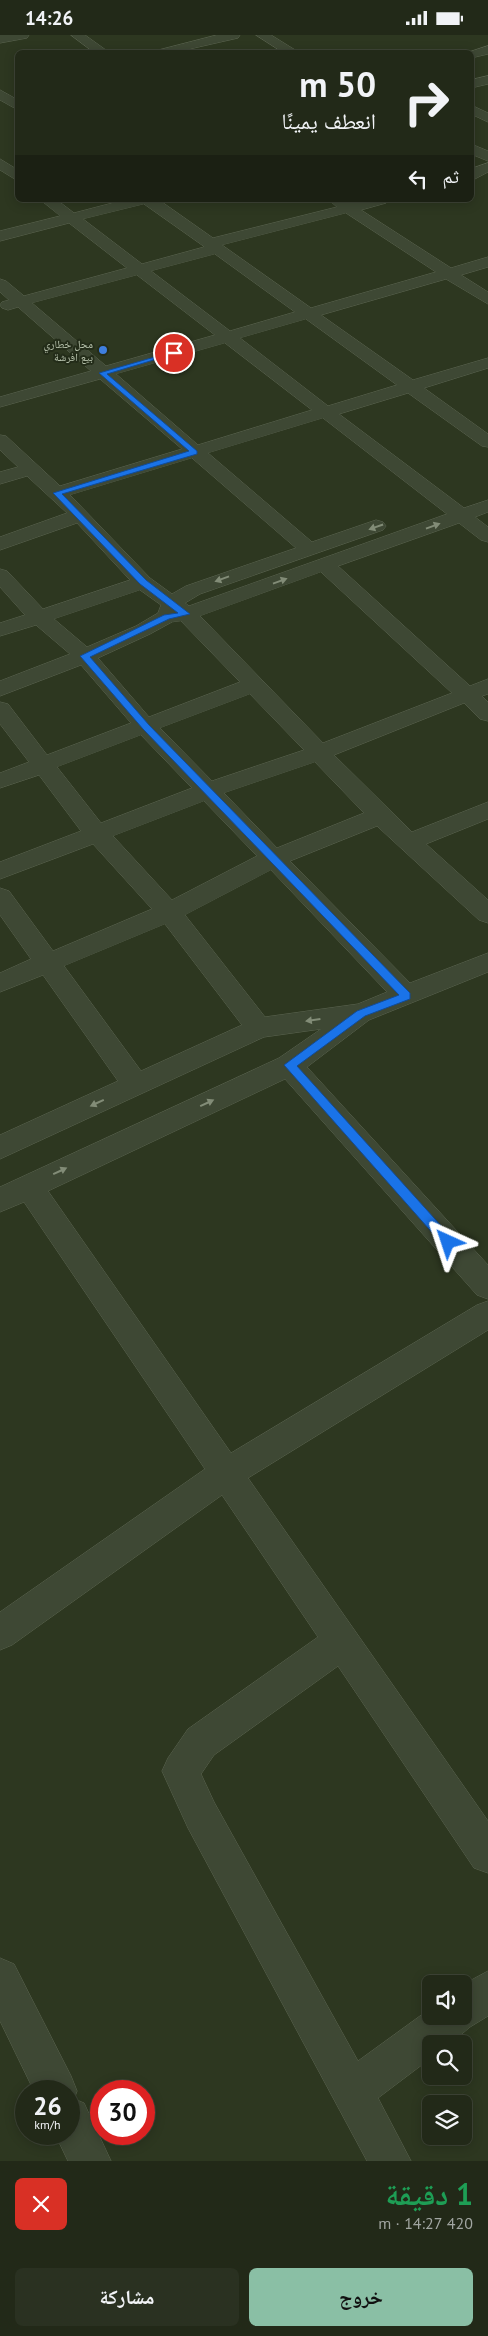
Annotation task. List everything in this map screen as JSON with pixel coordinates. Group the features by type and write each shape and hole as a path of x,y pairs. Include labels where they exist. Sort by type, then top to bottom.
{"street":[{"path":"0,39 24,35"},
{"path":"78,35 100,50"},
{"path":"262,35 289,50"},
{"path":"169,50 237,37"},
{"path":"474,53 488,50"},
{"path":"474,83 488,80"},
{"path":"3,88 15,112"},
{"path":"474,111 488,118"},
{"path":"474,150 488,157"},
{"path":"0,163 15,173"},
{"path":"51,202 488,536"},
{"path":"0,236 133,202"},
{"path":"152,202 488,442"},
{"path":"0,307 142,270 342,204 362,202"},
{"path":"342,204 488,299"},
{"path":"0,402 488,262"},
{"path":"0,284 309,549"},
{"path":"57,493 488,363"},
{"path":"0,440 80,515 143,582 253,685 380,816 488,914"},
{"path":"0,478 30,469"},
{"path":"0,689 85,656 143,630 175,611 202,587 488,488"},
{"path":"175,611 324,565 488,506"},
{"path":"0,544 80,515"},
{"path":"324,565 488,714"},
{"path":"0,575 39,617 85,656 146,727 406,996"},
{"path":"0,630 143,582"},
{"path":"0,781 253,685"},
{"path":"0,871 207,791 319,753 488,686"},
{"path":"0,709 96,833 168,912 259,1028"},
{"path":"409,842 488,810"},
{"path":"0,983 168,912 272,859 380,816"},
{"path":"0,897 136,1085"},
{"path":"0,1148 259,1028 361,1013 488,962"},
{"path":"0,1199 290,1065 361,1013"},
{"path":"290,1065 488,1287"},
{"path":"28,1185 488,1854"},
{"path":"0,1633 227,1473 488,1314"},
{"path":"341,1642 201,1742 182,1771 200,1815 354,2091 390,2161"},
{"path":"0,1977 51,2080"},
{"path":"472,2003 488,1991"},
{"path":"354,2091 442,2025"},
{"path":"80,2141 90,2161"}],"place":[{"name":"محل خطاري بيع افرشة","path":"103,350"}],"route":[{"path":"174,353 102,373 194,452 57,493 143,582 186,614 167,616 143,630 85,656 146,727 406,996 361,1013 290,1065 448,1242"}]}
